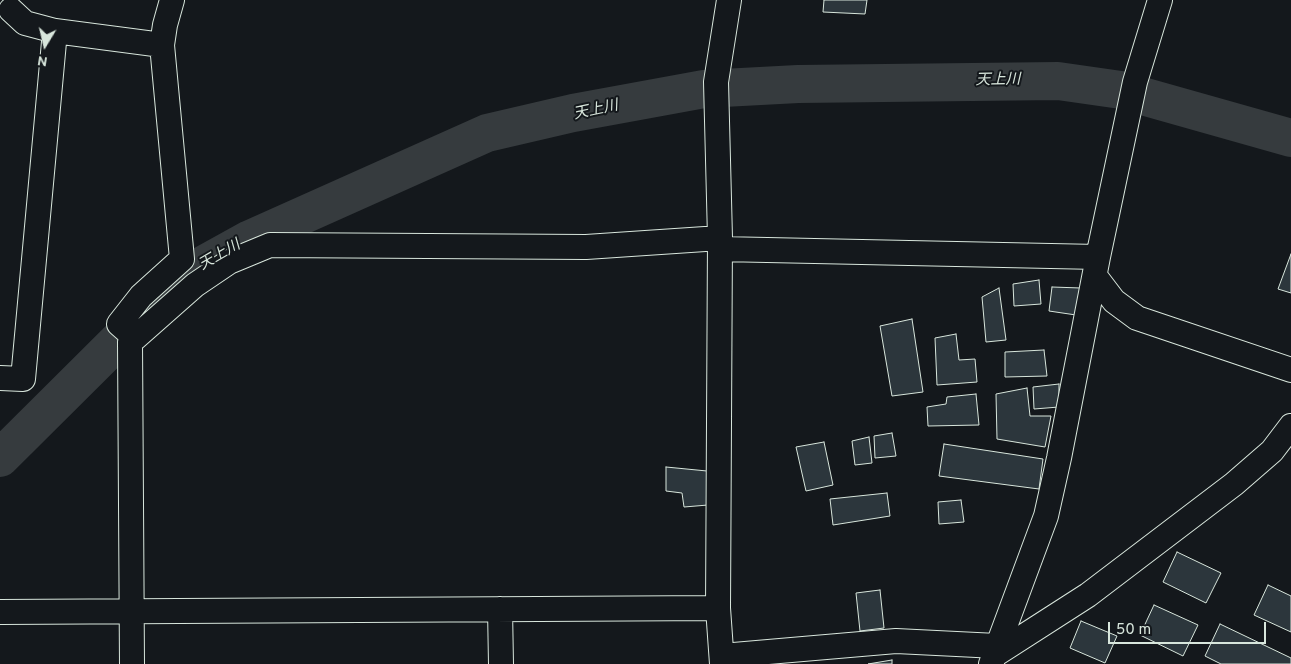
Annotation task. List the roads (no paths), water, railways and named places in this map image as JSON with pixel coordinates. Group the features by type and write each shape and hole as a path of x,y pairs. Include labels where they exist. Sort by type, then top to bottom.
{"street":[{"path":"132,664 130,334 119,324 141,296 182,260 162,45 172,0"},
{"path":"729,0 716,90 720,244 718,608 722,660 896,641 994,656 1088,595 1234,484 1272,451 1291,426"},
{"path":"994,656 1046,516 1132,99 1160,0"},
{"path":"11,10 25,23 55,31 162,45"},
{"path":"0,378 23,379 55,31"},
{"path":"130,334 229,262 270,245 586,247 720,244 1097,267"},
{"path":"1097,267 1114,301 1137,318 1291,370"},
{"path":"0,612 718,608"},
{"path":"500,609 501,664"}],"waterway":[{"name":"天上川","path":"0,458 171,288 203,265 250,239 487,133 573,113 704,89 798,84 1058,81 1121,90 1291,138"}]}
